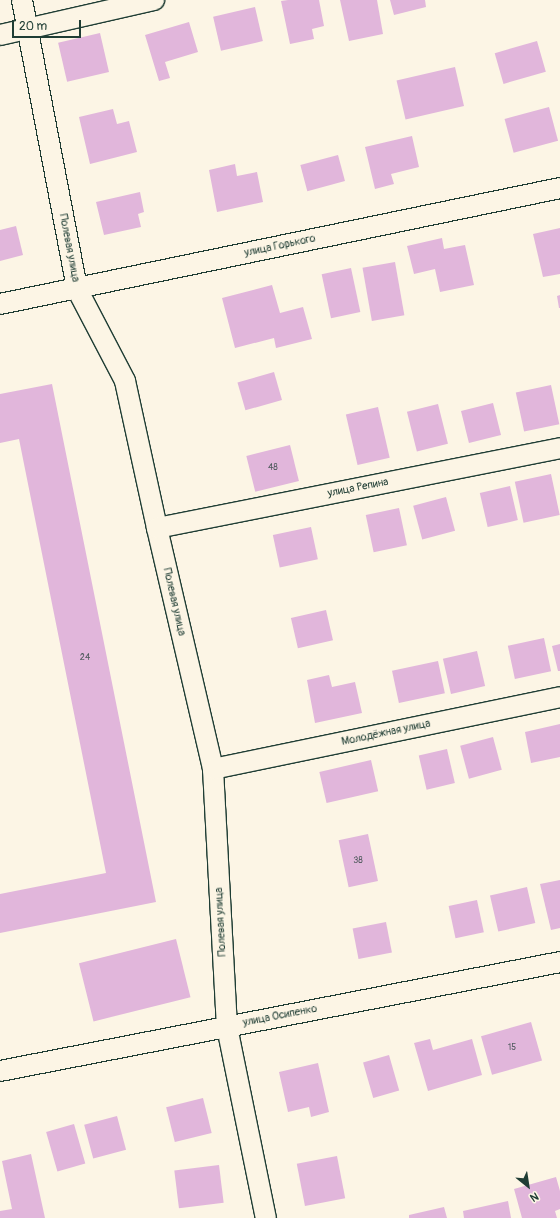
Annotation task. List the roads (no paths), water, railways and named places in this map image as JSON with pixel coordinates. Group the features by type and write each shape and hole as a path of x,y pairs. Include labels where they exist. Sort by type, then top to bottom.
{"street":[{"name":"Полевая улица","path":"22,0 77,289 125,381 156,528 213,769 227,1027 266,1218"},
{"path":"0,35 154,0"},
{"name":"улица Горького","path":"0,304 560,188"},
{"name":"улица Репина","path":"156,528 560,448"},
{"name":"Молодёжная улица","path":"213,769 560,697"},
{"name":"улица Осипенко","path":"0,1071 560,962"}]}
